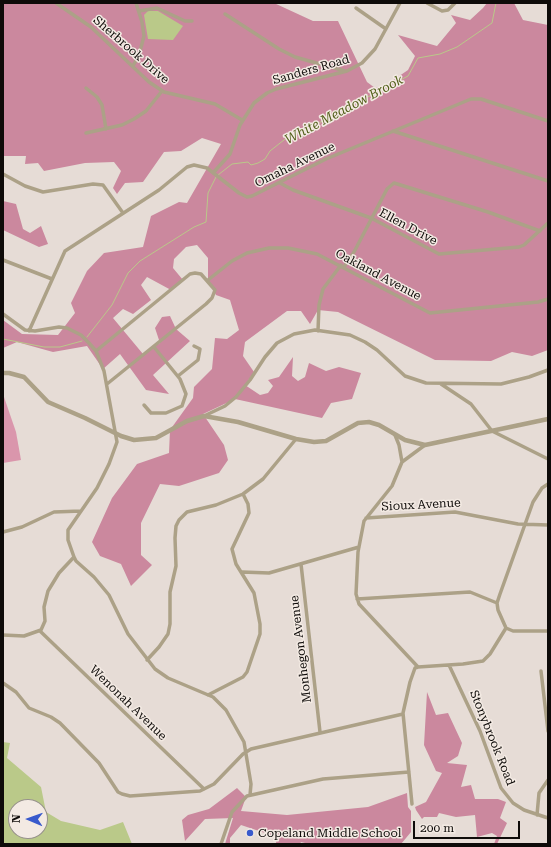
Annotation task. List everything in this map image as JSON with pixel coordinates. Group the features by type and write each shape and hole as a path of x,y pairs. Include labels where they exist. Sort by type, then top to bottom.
{"street":[{"name":"Sherbrook Drive","path":"56,3 91,28 149,82 162,92 215,104 242,120"},
{"path":"133,66 139,56 144,36 136,3"},
{"name":"Sanders Road","path":"214,174 230,154 242,120 254,103 267,93 283,87 346,71 368,59 400,3"},
{"path":"427,3 442,11 448,10 455,3"},
{"path":"139,11 157,8 185,21 192,22"},
{"path":"356,8 386,29"},
{"path":"225,14 278,49 295,57 346,71"},
{"path":"86,88 97,97 102,105 106,129"},
{"path":"86,133 122,125 146,111 162,92"},
{"name":"Omaha Avenue","path":"29,331 65,251 159,190 187,167 200,165 247,197 258,194 326,160 475,98 548,121"},
{"path":"393,131 548,181"},
{"path":"3,174 25,186 43,192 93,184 104,184 123,213"},
{"name":"Ellen Drive","path":"280,183 293,190 371,218 440,254 519,247 524,245 548,223"},
{"path":"318,331 318,316 322,293 326,283 354,252 387,189 392,184 398,183 473,207 540,231"},
{"name":"Oakland Avenue","path":"208,280 227,264 247,253 268,248 288,248 305,251 342,266 430,313 538,302 548,298"},
{"path":"3,260 52,279"},
{"path":"96,351 190,274 201,274 208,280 215,290 212,298 107,384"},
{"path":"3,314 20,328 29,331 59,327 81,335 96,351 107,384 117,444 97,488 68,530 68,540 76,562 94,577 109,595 124,628 147,660 162,675 208,695 218,701 226,710 239,731 246,752 251,784 250,795"},
{"path":"3,373 24,377 48,402 115,433 134,440 151,440 188,421 204,416 224,406 236,397 250,380 264,357 277,343 294,334 318,331 350,335 372,346 399,371 411,379 426,383 501,384 529,377 548,370"},
{"path":"178,376 198,360 200,349 194,346"},
{"path":"144,405 151,413 157,414 174,411 182,406 186,394 184,385 178,376 154,347"},
{"path":"440,384 471,404 492,431 548,459"},
{"path":"204,416 238,422 296,439 320,442 335,437 351,426 364,422 380,425 395,435 412,443 425,445 548,419"},
{"path":"395,435 399,445 402,462"},
{"path":"147,660 168,634 170,624 170,592 176,566 176,523 187,512 216,505 243,494 263,479 296,439"},
{"path":"418,667 356,599 356,583 359,547 366,518 392,486 402,462 425,445"},
{"path":"548,484 537,494 497,603 502,621 506,628 513,632 548,631"},
{"path":"208,695 243,677 247,672 260,634 254,593 236,564 232,550 249,513 248,504 243,494"},
{"path":"3,532 27,526 54,512 81,511"},
{"name":"Sioux Avenue","path":"366,518 454,512 525,524 548,525"},
{"path":"242,572 269,572 359,547"},
{"path":"3,635 24,636 40,630 45,621 44,607 48,591 59,573 74,557"},
{"name":"Monhegon Avenue","path":"301,564 320,732"},
{"path":"356,599 470,592 478,593 490,602 497,603"},
{"path":"412,804 403,714 410,682 415,668 483,661 490,654 506,628"},
{"name":"Wenonah Avenue","path":"40,630 204,790"},
{"name":"Stonybrook Road","path":"450,665 480,731 501,788 513,803 524,810 548,818"},
{"path":"541,671 548,731"},
{"path":"3,683 16,692 29,708 52,717 60,723 99,763 122,794 130,796 204,790 214,784 246,752 320,732 403,714"},
{"path":"221,844 232,812 250,795 323,779 409,772"},
{"path":"537,815 539,793 548,780"}],"shaded area":[{"path":"3,3 274,3 313,21 338,21 367,82 375,88 386,85 408,70 415,56 398,35 437,46 456,23 451,15 470,20 487,3 514,3 523,20 548,25 548,350 532,356 512,352 491,361 435,360 338,312 318,310 310,324 301,311 287,311 245,342 243,356 254,372 245,385 260,395 268,393 273,386 268,380 279,377 293,357 292,376 298,381 305,377 309,363 326,371 339,367 361,373 352,399 331,403 322,418 235,399 203,414 224,445 228,460 219,473 179,486 160,484 141,523 141,555 152,565 131,586 121,564 100,556 92,542 112,498 137,464 169,453 170,430 193,398 194,387 212,369 215,338 227,339 239,330 230,300 216,295 208,281 208,258 197,245 186,247 174,259 173,268 183,280 171,290 147,277 141,285 151,300 133,314 123,309 113,318 143,354 160,343 155,328 162,317 170,316 176,329 190,341 153,375 169,394 146,390 120,354 103,369 87,346 53,352 17,342 3,348 3,320 22,334 58,335 75,313 71,303 87,271 104,253 143,247 151,216 179,202 187,203 221,144 202,138 181,151 164,152 143,182 125,183 117,194 113,188 121,171 114,162 85,163 44,171 38,163 25,164 26,156 3,156"},
{"path":"148,11 158,11 183,26 173,40 148,39 144,15"},
{"path":"3,201 16,204 23,229 30,233 41,226 48,244 39,247 3,230"},
{"path":"3,394 16,432 21,460 3,463"},
{"path":"427,692 436,715 448,713 462,743 458,756 447,763 467,765 461,787 471,785 475,799 498,799 506,802 500,818 507,823 497,844 494,844 497,836 492,833 477,837 475,815 456,817 439,813 437,817 424,817 422,819 416,810 415,807 426,802 442,773 436,771 424,745"},
{"path":"3,742 10,743 7,758 41,787 43,799 8,799 8,839 48,839 48,813 61,821 100,830 123,822 132,844 3,844"},
{"path":"237,788 246,797 241,811 287,815 368,807 407,793 408,807 411,811 411,832 401,844 309,844 301,842 300,844 281,844 276,843 277,837 241,825 230,838 230,844 225,844 233,818 205,819 185,841 182,820 188,815 209,809"}],"waterway":[{"name":"White Meadow Brook","path":"218,175 232,164 248,162 251,165 258,163 265,159 270,151 289,136 305,132 327,118 408,76 418,58 440,54 457,47 492,23 496,3"},
{"name":"White Meadow Brook","path":"87,337 112,305 128,273 140,261 194,227 206,222 208,193 216,177"},
{"name":"White Meadow Brook","path":"3,339 44,347 60,347 82,341"}],"place":[{"name":"Copeland Middle School","path":"250,833"}]}
